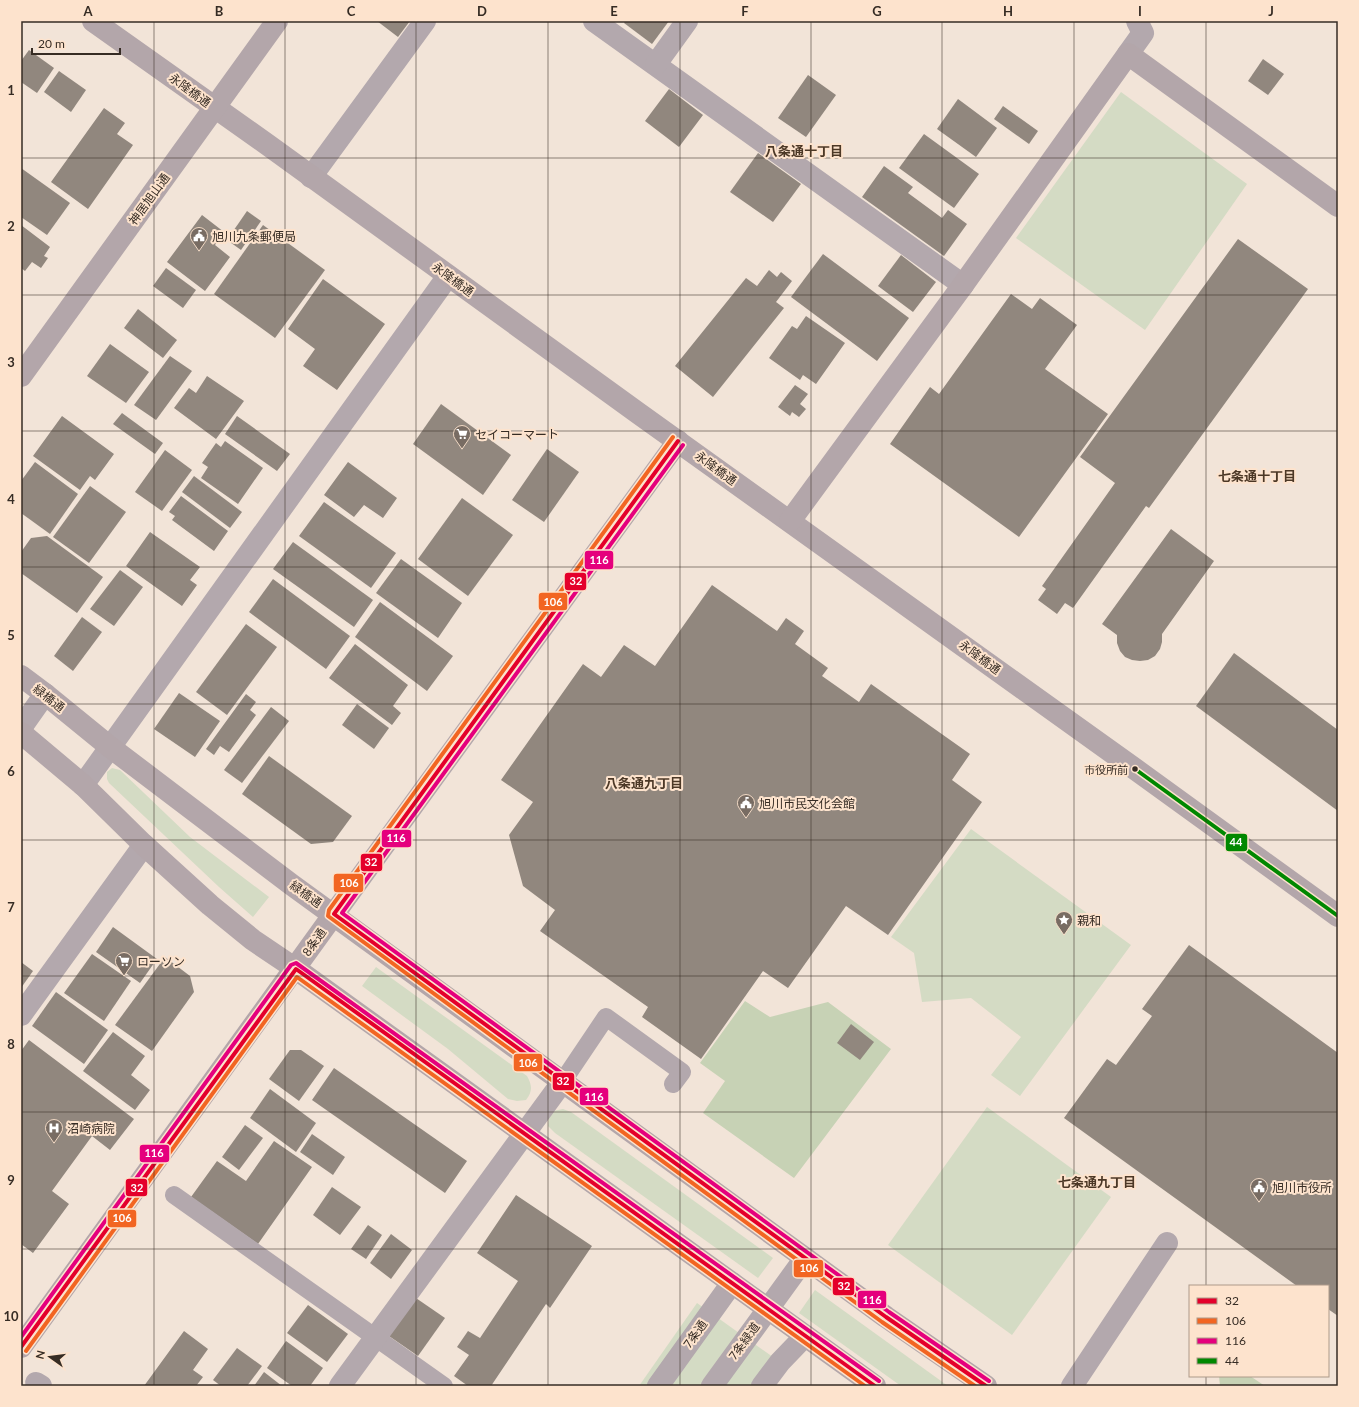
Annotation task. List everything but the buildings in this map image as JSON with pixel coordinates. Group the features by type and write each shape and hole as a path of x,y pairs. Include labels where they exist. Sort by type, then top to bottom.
{"street":[{"name":"永隆橋通","path":"93,21 790,522 1136,768 1338,916"},
{"name":"神居旭山通","path":"21,376 277,21"},
{"path":"311,177 425,21"},
{"path":"594,21 963,285"},
{"path":"656,64 687,21"},
{"path":"790,522 963,285 1128,54 1142,32 1137,21"},
{"path":"1128,54 1338,206"},
{"path":"83,785 448,276"},
{"name":"8条通","path":"21,1347 678,441"},
{"name":"緑橋通","path":"21,676 110,747 292,885 334,914 886,1317 986,1386"},
{"path":"21,728 45,694"},
{"path":"21,733 83,785 144,845 210,905 253,940 296,968 875,1386"},
{"path":"21,1015 144,845"},
{"path":"340,1386 563,1081"},
{"path":"1072,1386 1166,1243"},
{"name":"7条緑道","path":"712,1386 805,1258"},
{"name":"7条通","path":"658,1386 732,1283"},
{"path":"762,1386 780,1362 805,1336"}],"lane":[{"path":"563,1081 606,1017 682,1072 673,1084"},
{"path":"174,1195 444,1386"}],"green space":[{"path":"1121,92 1247,184 1145,330 1016,238"},
{"path":"112,768 120,770 190,837 269,897 253,917 109,783 107,779 107,772"},
{"path":"971,829 1131,945 1020,1096 991,1075 1021,1037 971,998 922,1002 914,953 891,937"},
{"path":"376,967 527,1076 531,1088 530,1094 526,1100 517,1101 508,1099 448,1049 362,986"},
{"path":"745,1001 770,1017 828,1002 891,1049 794,1178 703,1113 725,1081 700,1063"},
{"path":"987,1107 1111,1197 1012,1335 888,1245"},
{"path":"563,1109 571,1112 773,1258 758,1278 555,1133 548,1126 549,1118 553,1111"},
{"path":"815,1290 948,1386 901,1386 799,1313"},
{"path":"697,1303 780,1362 763,1386 639,1386"},
{"path":"1219,1377 1252,1377 1265,1386 1220,1386"}],"transit line":[{"name":"106","path":"673,437 329,910 328,916 882,1322 975,1386"},
{"name":"32","path":"678,441 334,914 886,1317 986,1386"},
{"name":"116","path":"683,445 342,913 889,1312 989,1381"},
{"name":"44","path":"1135,769 1338,916"},
{"name":"116","path":"21,1337 291,965 296,963 879,1381"},
{"name":"32","path":"21,1347 296,969 875,1386"},
{"name":"106","path":"26,1351 297,977 865,1386"}],"place":[{"name":"旭川九条郵便局","path":"199,251"},
{"name":"セイコーマート","path":"462,449"},
{"name":"市役所前","path":"1135,769"},
{"name":"旭川市民文化会館","path":"746,818"},
{"name":"親和","path":"1064,935"},
{"name":"ローソン","path":"124,976"},
{"name":"沼崎病院","path":"54,1143"},
{"name":"旭川市役所","path":"1259,1202"}],"district":[{"name":"八条通十丁目","path":"804,151"},
{"name":"七条通十丁目","path":"1257,476"},
{"name":"八条通九丁目","path":"644,783"},
{"name":"七条通九丁目","path":"1097,1182"}]}
